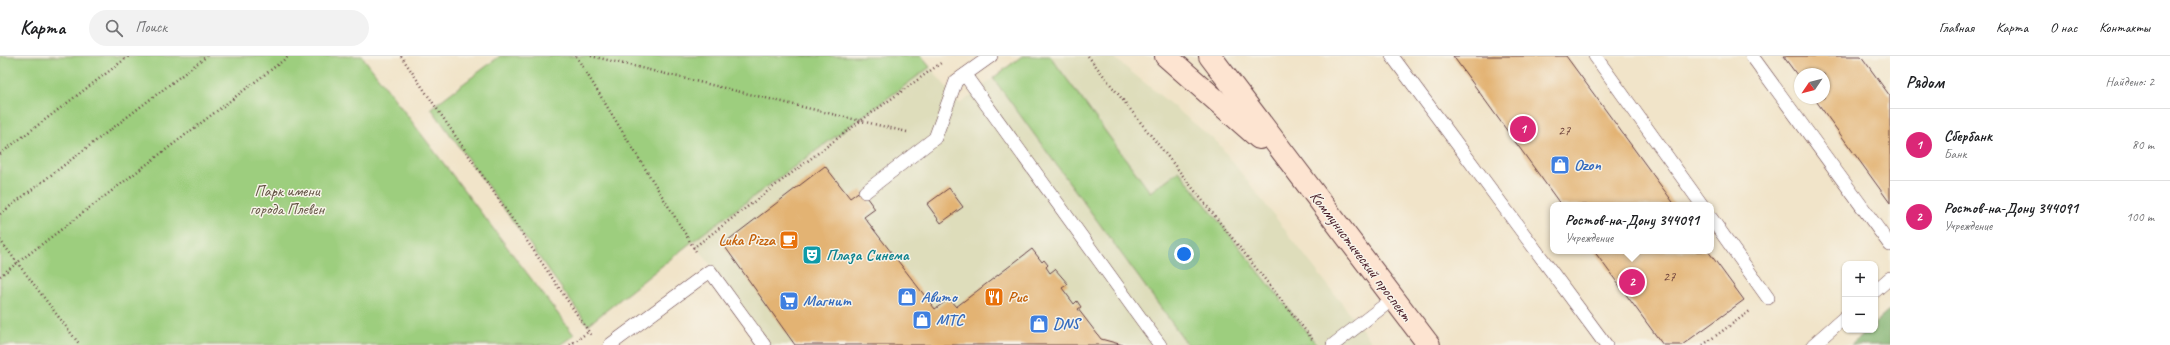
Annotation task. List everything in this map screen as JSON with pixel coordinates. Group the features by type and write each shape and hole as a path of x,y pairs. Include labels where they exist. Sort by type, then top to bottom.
{"main road":[{"name":"Коммунистический проспект","path":"1166,56 1293,167"},
{"name":"Коммунистический проспект","path":"1210,56 1429,345"}],"lane":[{"path":"865,192 935,138 956,81 991,56"},
{"path":"1392,56 1606,345"},
{"path":"1595,56 1700,202"},
{"path":"1752,56 1890,245"},
{"path":"965,75 1160,345"},
{"path":"1714,222 1768,298"},
{"path":"610,345 710,271 764,345"},
{"path":"1878,288 1890,278"},
{"path":"1333,345 1394,298"},
{"path":"1813,345 1842,320"}],"path":[{"path":"0,154 129,56"},
{"path":"0,214 207,56"},
{"path":"0,276 289,56"},
{"path":"401,56 594,340"},
{"path":"576,56 693,248 710,271"},
{"path":"591,56 859,122 935,138"},
{"path":"1088,56 1317,345"},
{"path":"693,248 859,122 944,60"},
{"path":"0,240 80,345"},
{"path":"1703,345 1768,298"},
{"path":"570,345 588,332"}],"shaded area":[{"path":"1022,56 1112,56 1218,143 1374,345 769,345 693,241 930,67 960,104"}],"green space":[{"name":"Парк имени города Плевен","path":"0,56 362,56 574,335 560,345 0,345"},
{"path":"500,56 921,56 930,67 693,241 588,325 431,108"},
{"path":"1022,56 1050,56 1150,192 1179,171 1317,345 1188,345 993,78"},
{"path":"1890,310 1890,345 1851,345 1865,333 1878,333 1878,320"}],"building":[{"path":"1453,56 1566,56 1673,202 1559,202"},
{"path":"1783,56 1861,56 1890,96 1890,203 1818,104 1830,104 1830,68 1794,68 1794,71"},
{"name":"Плаза Синема","path":"825,166 850,198 861,190 875,209 864,217 935,309 949,299 956,307 1032,249 1042,262 1044,260 1048,265 1046,267 1050,273 1055,269 1068,284 1062,288 1074,304 1077,301 1081,307 1078,309 1101,339 1123,345 795,345 723,244"},
{"path":"949,188 963,207 941,223 927,204"},
{"path":"1596,254 1710,254 1744,300 1682,345 1663,345"}],"place":[{"name":"Сбербанк","path":"1523,129"},
{"name":"Ozon","path":"1560,165"},
{"name":"Luka Pizza","path":"789,240"},
{"name":"Плаза Синема","path":"812,255"},
{"name":"Ростов-на-Дону 344091","path":"1632,282"},
{"name":"Авито","path":"907,297"},
{"name":"Рис","path":"994,297"},
{"name":"Магнит","path":"789,301"},
{"name":"МТС","path":"922,320"},
{"name":"DNS","path":"1039,324"}]}
